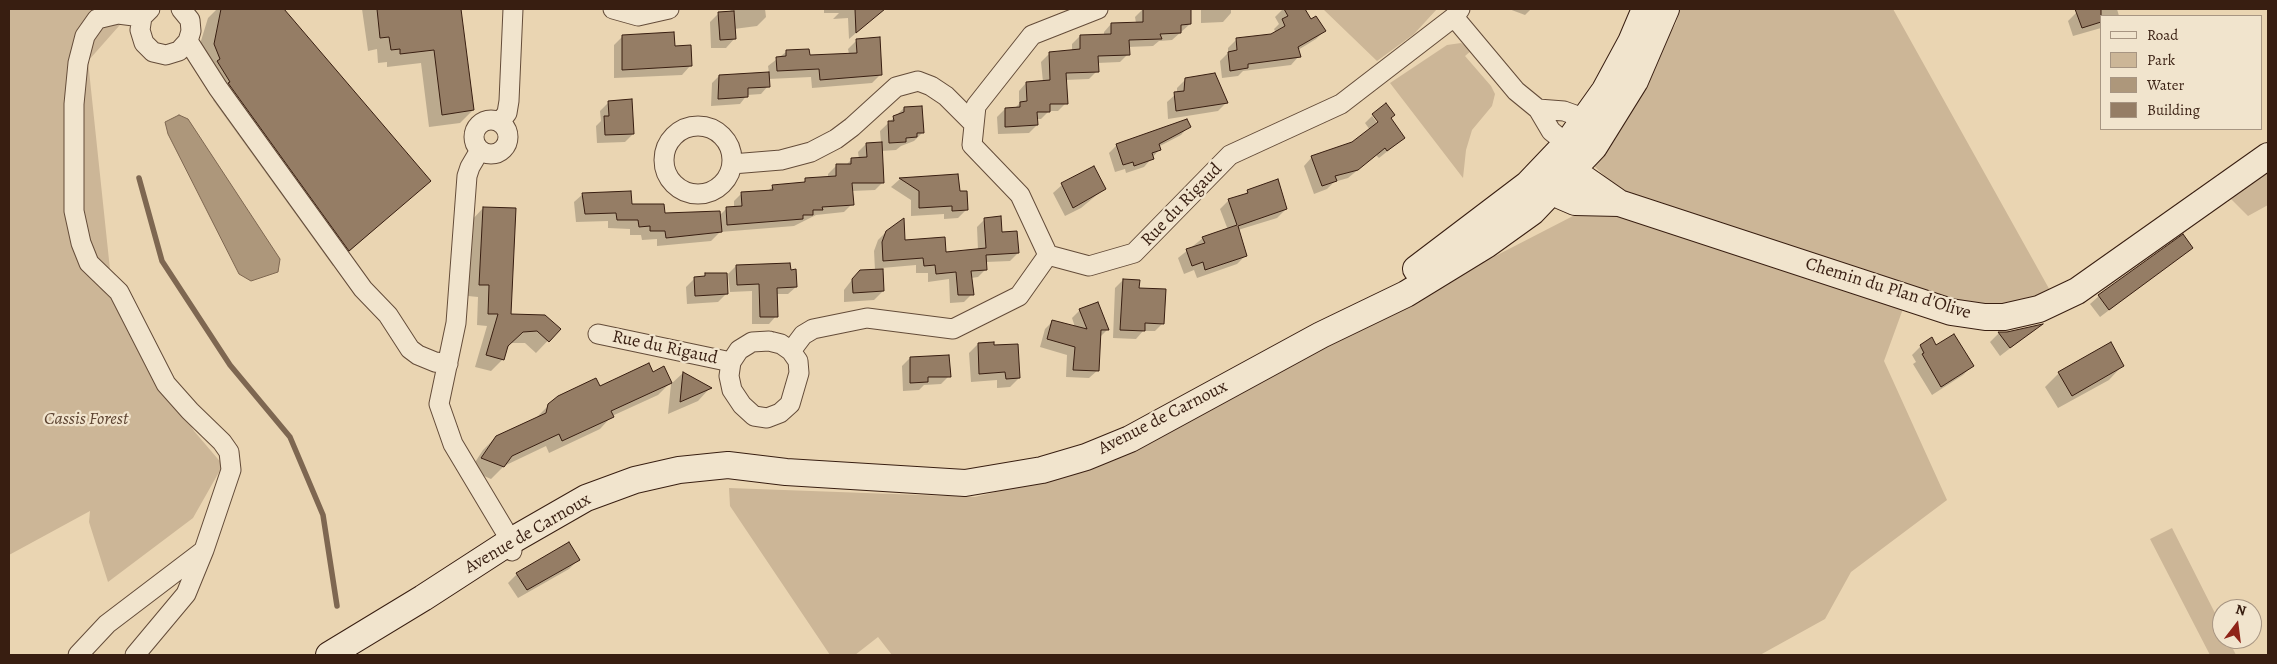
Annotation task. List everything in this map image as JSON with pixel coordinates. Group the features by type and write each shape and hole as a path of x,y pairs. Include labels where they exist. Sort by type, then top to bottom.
{"main road":[{"name":"Avenue de Carnoux","path":"1321,335 1454,242 1528,184 1548,164 1568,142 1605,90 1631,42 1645,9"},
{"name":"Avenue de Carnoux","path":"323,655 339,649 511,548 586,498 635,480 679,470 728,465 786,472 965,483 1042,470 1086,457 1130,439 1321,335 1406,294 1478,250 1532,212 1594,147 1635,81 1666,9"},
{"name":"Chemin du Plan d'Olive","path":"1548,164 1557,164 1573,171 1619,203 1951,312 1968,316 2004,317 2039,309 2077,291 2268,156"},
{"path":"1548,164 1548,174 1555,190"},
{"name":"Chemin du Plan d'Olive","path":"1555,190 1561,196 1575,202 1619,203"}],"street":[{"path":"78,655 107,624 187,574 204,550 231,470 229,452 222,442 166,384 119,292 89,263 80,243 74,211 74,104 78,63 85,36 97,19 118,14 146,13 140,30 144,42 153,52 166,55 179,51 188,42 191,31 190,20 181,9"},
{"path":"500,122 506,113 509,101 512,9"},
{"path":"614,9 638,16 669,9"},
{"path":"791,351 803,334 813,329 867,318 953,329 1019,296 1048,255 1020,194 972,145 975,115 1032,36 1098,9"},
{"path":"1457,13 1516,91 1538,109 1551,131 1568,142 1579,146 1594,147 1584,120 1564,111 1538,109"},
{"name":"Rue du Rigaud","path":"1048,255 1090,266 1134,253 1230,155 1341,104 1457,13"},
{"path":"188,42 270,161 363,289 388,316 410,349 418,355 435,362 448,364"},
{"path":"732,164 781,160 811,152 836,139 896,87 918,81 932,86 975,115"},
{"path":"495,120 500,122 509,136 506,147 497,153 491,154 480,150 475,141 476,129 484,121 495,120"},
{"path":"480,150 467,176 454,335 439,394 441,414 453,444 511,548"},
{"name":"Rue du Rigaud","path":"598,334 731,362"},
{"path":"752,342 775,342 791,351 798,361 799,373 790,404 780,414 767,418 754,416 742,405 732,390 729,376 731,362 739,350 752,342"},
{"path":"135,655 186,594 187,574"}],"green space":[{"name":"Cassis Forest","path":"9,9 134,9 88,61 113,298 194,431 223,465 193,518 108,582 89,522 90,511 9,555"},
{"path":"1323,9 1437,9 1414,34 1377,61"},
{"path":"1680,9 1893,9 2052,294 1999,305 1964,306 1622,193 1594,166 1676,23"},
{"path":"1461,43 1472,50 1465,56 1491,86 1495,94 1492,106 1472,130 1466,150 1463,178 1390,83 1447,45"},
{"path":"2268,168 2268,205 2248,216 2228,196"},
{"path":"1612,212 1904,306 1884,361 1947,500 1851,572 1825,619 1760,655 892,655 878,637 855,655 830,655 730,506 729,488 975,497 1068,474 1144,437 1573,216"},
{"path":"2172,528 2212,607 2212,649 2233,649 2236,655 2210,655 2150,539"}],"water":[{"path":"179,115 188,119 280,259 278,272 251,281 239,274 168,134 165,122"}],"building":[{"path":"221,9 284,9 431,181 349,251 228,83 230,82 217,61 220,59 214,44"},
{"path":"377,9 461,9 474,110 442,115 434,50 400,54 400,49 391,50 389,37 380,38"},
{"path":"855,9 885,9 856,33"},
{"path":"1143,9 1191,9 1191,24 1181,25 1181,33 1160,34 1162,39 1129,40 1130,55 1098,56 1099,72 1066,73 1068,104 1050,104 1050,112 1037,112 1038,125 1005,127 1005,108 1020,107 1020,102 1027,101 1026,82 1050,80 1049,52 1080,49 1080,35 1111,34 1111,23 1143,22"},
{"path":"1284,9 1305,9 1311,19 1316,16 1326,31 1298,47 1301,57 1248,64 1248,68 1230,71 1228,52 1237,50 1236,38 1271,34 1285,26 1282,19 1288,16"},
{"path":"2075,9 2101,9 2100,22 2082,28"},
{"path":"734,11 736,39 720,40 718,12"},
{"path":"674,32 675,46 691,45 692,66 622,70 622,35"},
{"path":"880,37 882,75 820,80 819,69 777,71 776,57 786,56 786,50 809,49 810,55 857,53 856,39"},
{"path":"769,72 770,87 748,88 748,97 718,99 719,75"},
{"path":"1215,73 1228,103 1176,111 1174,92 1184,91 1185,78"},
{"path":"632,99 634,134 605,135 604,116 609,116 608,101"},
{"path":"1386,103 1395,115 1391,118 1405,138 1387,151 1385,148 1358,170 1335,176 1337,181 1322,186 1311,156 1352,142 1378,122 1372,114"},
{"path":"922,106 924,133 917,133 917,137 906,138 906,142 889,143 888,121 894,121 893,116 904,112 904,107"},
{"path":"1187,119 1191,127 1159,144 1161,150 1152,153 1154,159 1134,166 1133,162 1123,165 1116,144"},
{"path":"882,142 884,183 852,183 854,205 822,207 823,210 813,210 813,215 803,215 803,219 727,225 726,207 742,206 741,192 773,190 772,185 805,182 805,178 836,176 836,164 851,164 851,158 867,157 866,143"},
{"path":"1094,166 1106,189 1073,208 1061,183"},
{"path":"958,174 960,191 967,191 968,210 952,211 952,206 919,208 919,191 899,178"},
{"path":"1278,179 1287,209 1238,226 1247,256 1205,270 1203,262 1192,266 1186,249 1205,243 1202,237 1237,225 1228,199 1248,193 1247,190"},
{"path":"631,191 632,204 664,204 665,213 720,211 722,232 666,238 665,231 650,231 650,226 639,227 638,220 617,220 616,213 585,214 582,193"},
{"path":"483,207 516,208 511,314 545,315 561,329 549,342 537,331 523,332 508,346 504,360 486,355 498,314 488,314 489,285 479,285"},
{"path":"1001,216 1002,232 1017,231 1019,253 986,255 987,270 971,271 974,295 958,295 956,272 936,274 935,265 924,266 923,258 883,261 882,242 886,231 904,218 905,240 945,237 946,252 986,248 984,218"},
{"path":"2183,234 2193,248 2109,310 2098,295"},
{"path":"790,263 791,270 796,269 797,287 777,288 778,317 760,317 759,284 737,285 736,265"},
{"path":"883,269 884,291 853,293 852,279 860,270"},
{"path":"705,273 727,273 728,294 695,296 694,277 705,276"},
{"path":"1123,279 1140,280 1139,288 1166,289 1164,324 1145,323 1145,331 1120,330"},
{"path":"1098,302 1109,330 1101,330 1099,371 1073,370 1075,347 1047,339 1052,320 1087,329 1079,309"},
{"path":"2043,324 2010,348 1998,332 2007,332"},
{"path":"1954,334 1974,366 1941,387 1922,354 1924,353 1920,345 1932,337 1936,345"},
{"path":"994,342 994,345 1018,344 1020,378 1006,379 1005,372 979,374 978,343"},
{"path":"2111,342 2124,366 2072,396 2058,372"},
{"path":"949,355 951,377 928,377 928,382 910,383 910,357"},
{"path":"649,363 653,372 664,366 672,383 611,411 614,417 562,441 559,434 512,456 504,467 481,458 496,436 546,413 548,404 558,396 596,378 600,386"},
{"path":"683,372 712,388 680,402"},
{"path":"569,542 580,560 527,590 516,573"}],"waterway":[{"path":"139,178 162,261 230,365 290,437 323,515 337,606"}]}
